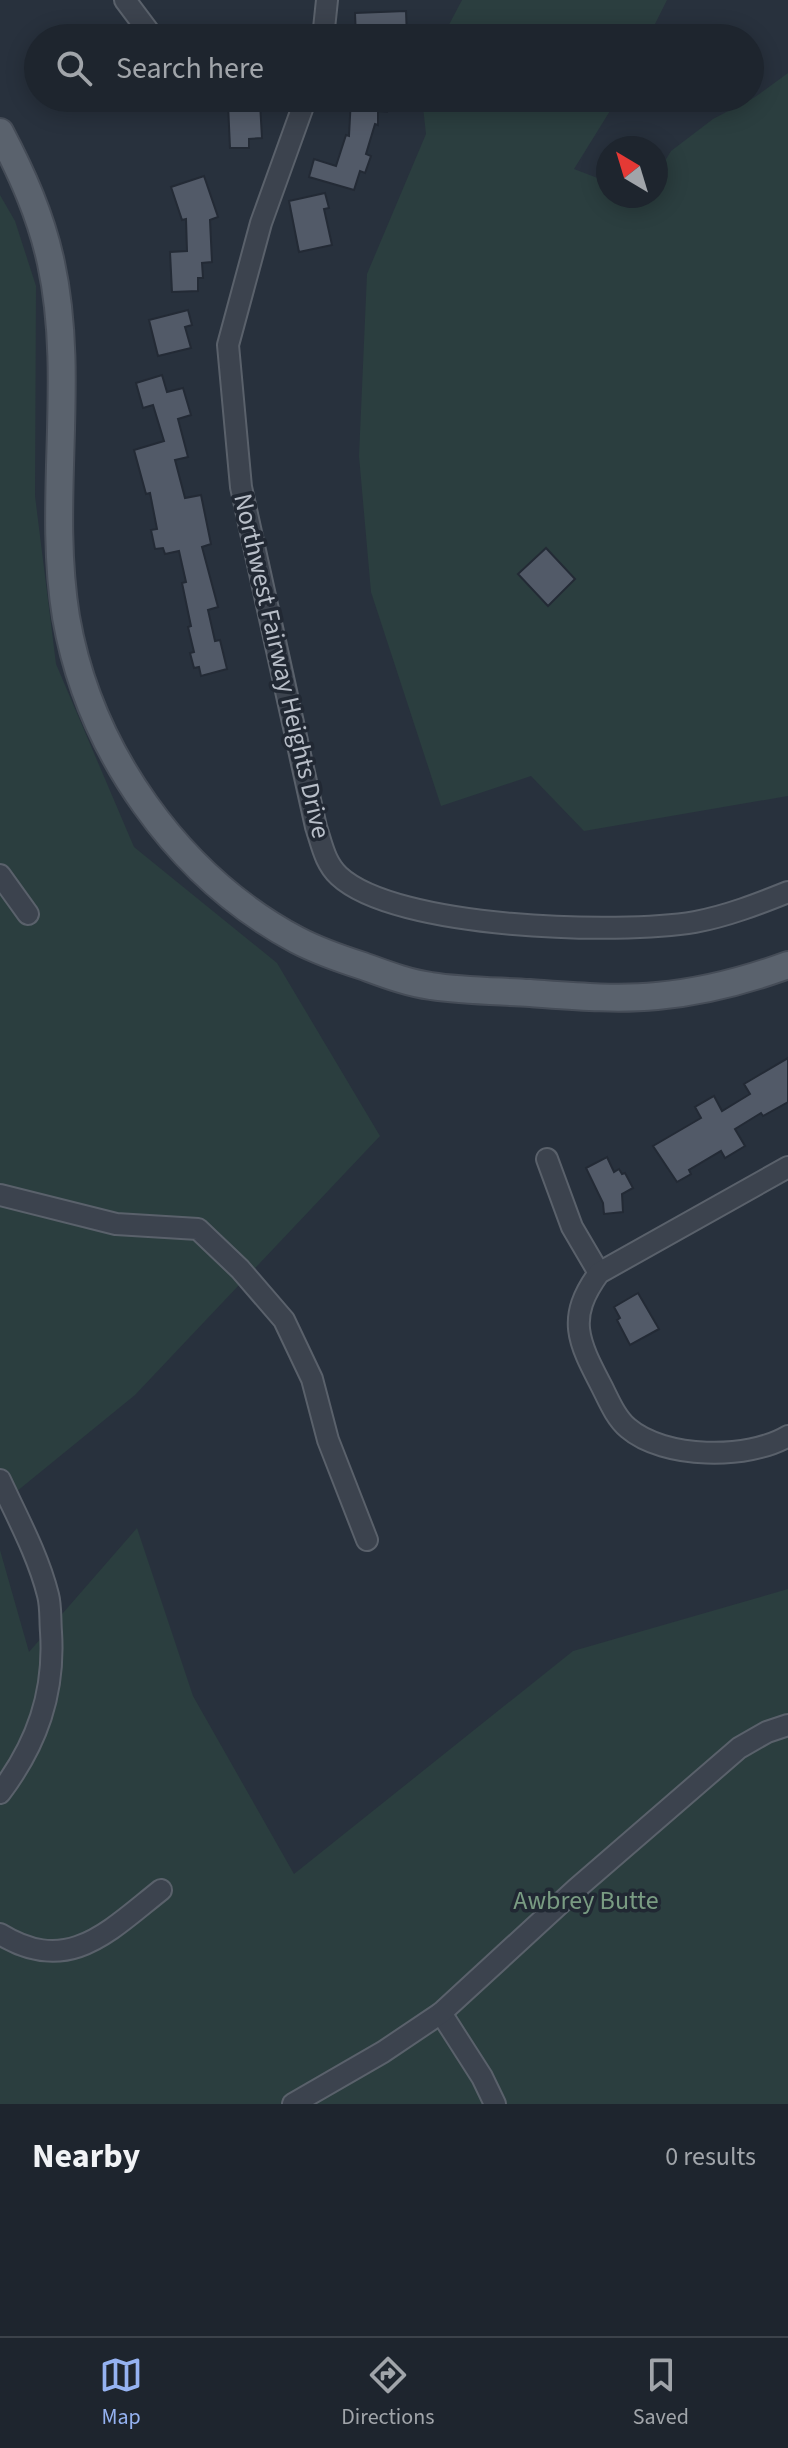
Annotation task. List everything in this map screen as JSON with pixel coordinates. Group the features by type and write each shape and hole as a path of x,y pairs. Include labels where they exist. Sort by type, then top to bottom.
{"main road":[{"path":"0,132 38,214 51,264 58,311 62,404 61,566 70,632 80,675 102,733 133,787 170,837 213,880 262,918 297,940 382,973 429,986 598,998 658,996 716,986 788,965"}],"street":[{"path":"125,0 143,24"},
{"path":"324,24 327,0"},
{"name":"Northwest Fairway Heights Drive","path":"301,112 261,223 228,345 241,487 316,827 326,859 339,876 387,902 458,919 614,928 694,922 748,908 788,892"},
{"path":"0,875 28,914"},
{"path":"547,1159 572,1227 599,1273"},
{"path":"788,1167 599,1273 585,1293 580,1308 579,1330 585,1353 612,1407 626,1427 663,1446 697,1452 731,1452 758,1448 788,1436"},
{"path":"0,1195 116,1224 198,1229 240,1269 284,1320 312,1379 328,1440 367,1540"},
{"path":"0,1480 49,1596 53,1661 48,1700 39,1725 30,1747 0,1793"},
{"path":"293,2104 383,2052 441,2013 576,1889 739,1748 767,1732 788,1725"},
{"path":"0,1934 44,1953 84,1946 161,1890"},
{"path":"441,2013 482,2077 495,2104"}],"green space":[{"path":"462,0 667,0 655,24 449,24"},
{"path":"788,73 788,796 584,831 531,776 441,806 371,592 359,456 367,274 426,134 424,112 609,112 574,169 596,177 596,208 668,208 668,156 671,151 726,112 764,112 764,90"},
{"path":"0,195 15,221 36,286 35,496 56,664 134,847 277,963 380,1136 135,1395 0,1505"},
{"name":"Awbrey Butte","path":"137,1528 193,1696 294,1874 573,1651 788,1589 788,2104 0,2104 0,1550 29,1652"}],"building":[{"path":"406,11 406,24 355,24 355,13"},
{"path":"228,112 261,112 262,138 249,139 249,148 230,148"},
{"path":"350,112 378,112 378,125 375,124 366,154 371,156 365,173 360,171 354,190 309,177 314,159 336,166 346,135 349,136"},
{"path":"204,176 218,217 210,220 212,262 202,263 203,278 198,278 198,291 172,292 170,252 187,251 186,219 182,220 171,187"},
{"path":"325,193 329,208 324,209 332,245 299,252 289,201"},
{"path":"188,310 192,325 185,327 191,348 158,356 149,320"},
{"path":"162,375 167,392 183,388 191,415 178,419 188,457 175,460 185,498 201,495 211,544 202,547 218,607 208,610 215,641 220,640 227,669 201,676 199,667 194,668 190,653 194,652 179,551 165,554 163,548 155,549 151,530 157,529 150,493 146,494 134,450 164,441 153,405 143,408 136,383"},
{"path":"546,548 575,579 548,606 518,574"},
{"path":"788,1058 788,1102 763,1116 761,1113 735,1129 745,1146 725,1158 721,1151 689,1170 691,1174 677,1182 653,1146 701,1118 695,1107 714,1096 722,1111 750,1094 744,1084"},
{"path":"607,1157 614,1172 619,1169 622,1174 625,1173 633,1188 622,1194 623,1212 604,1214 603,1203 586,1168"},
{"path":"638,1293 659,1329 630,1345 614,1307"}]}
